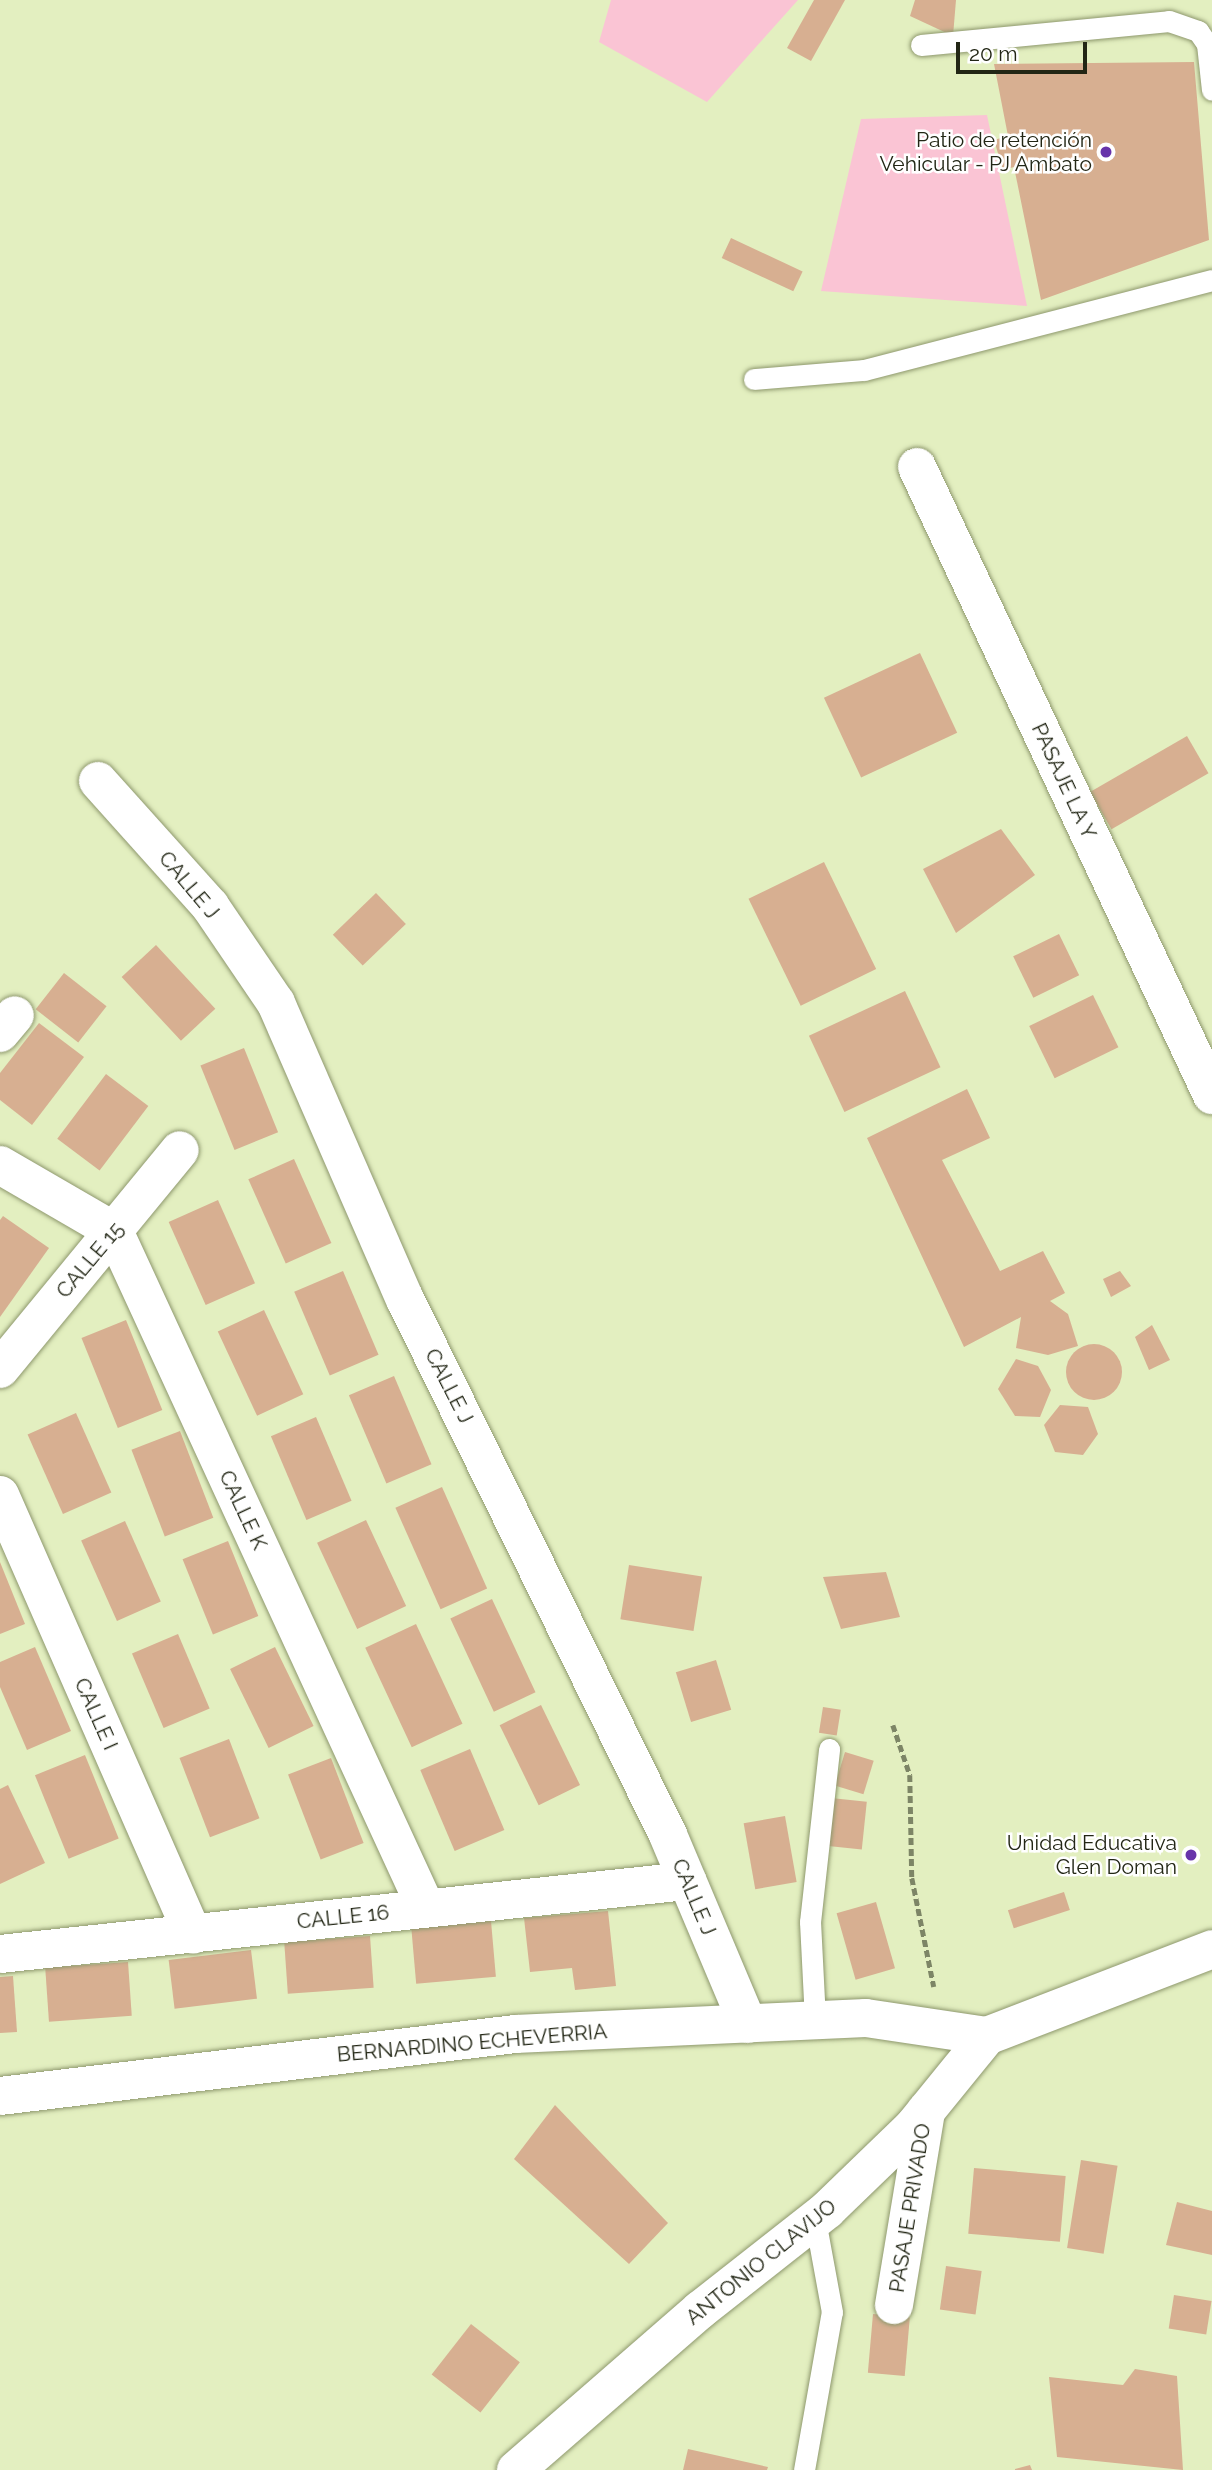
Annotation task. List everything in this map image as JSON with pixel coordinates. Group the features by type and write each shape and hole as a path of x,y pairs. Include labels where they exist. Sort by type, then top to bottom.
{"street":[{"name":"PASAJE LA Y","path":"917,467 1212,1095"},
{"name":"CALLE J","path":"98,781 210,906 276,1003 405,1299 687,1881 748,2024"},
{"name":"CALLE 15","path":"0,1369 180,1150"},
{"path":"0,1165 114,1231"},
{"name":"CALLE K","path":"114,1231 426,1908"},
{"name":"CALLE I","path":"0,1495 193,1934"},
{"name":"CALLE 16","path":"0,1954 687,1881"},
{"path":"987,2036 1212,1949"},
{"name":"BERNARDINO ECHEVERRIA","path":"0,2096 515,2034 866,2018 987,2036"},
{"name":"ANTONIO CLAVIJO","path":"524,2467 700,2310 816,2219 926,2111 987,2036"},
{"name":"PASAJE PRIVADO","path":"894,2305 926,2111"}],"lane":[{"path":"921,45 1169,21 1186,23 1207,44 1212,90"},
{"path":"754,379 864,370 1212,279"},
{"path":"815,2020 810,1922 829,1749"},
{"path":"804,2470 832,2312 816,2219"}],"path":[{"path":"893,1725 910,1775 912,1878 943,2029"}],"shaded area":[{"path":"611,0 798,0 707,102 599,42"},
{"path":"987,115 1027,306 821,291 861,119"}],"building":[{"path":"814,0 845,0 811,61 787,48"},
{"path":"915,0 956,0 953,36 910,16"},
{"name":"Patio de retención Vehicular - PJ Ambato","path":"1194,62 1209,240 1041,300 1014,167 1003,170 994,140 1008,136 994,64"},
{"path":"731,238 803,271 793,291 722,258"},
{"path":"920,653 957,733 861,778 824,698"},
{"path":"1187,736 1208,773 1112,829 1090,792"},
{"path":"1001,829 1035,875 956,933 923,869"},
{"path":"824,862 876,969 801,1006 749,899"},
{"path":"376,893 406,924 363,966 333,935"},
{"path":"1059,934 1079,975 1033,998 1013,956"},
{"path":"156,945 215,1009 181,1041 122,977"},
{"path":"64,973 107,1006 78,1042 36,1009"},
{"path":"905,991 940,1067 844,1112 809,1036"},
{"path":"1093,995 1118,1047 1055,1078 1029,1026"},
{"path":"39,1023 84,1057 32,1125 0,1100 0,1073"},
{"path":"244,1048 278,1132 235,1150 200,1066"},
{"path":"106,1074 148,1106 100,1171 57,1139"},
{"path":"967,1089 990,1138 942,1160 1000,1271 1043,1251 1065,1293 1050,1301 1068,1314 1078,1346 1048,1355 1016,1348 1021,1317 964,1347 867,1138"},
{"path":"294,1159 331,1243 286,1263 248,1179"},
{"path":"218,1200 255,1283 206,1305 169,1222"},
{"path":"3,1216 49,1248 0,1317 0,1220"},
{"path":"343,1271 379,1355 330,1375 294,1292"},
{"path":"1120,1271 1131,1286 1111,1297 1103,1279"},
{"path":"264,1310 303,1394 257,1416 218,1332"},
{"path":"126,1320 162,1410 118,1428 81,1338"},
{"path":"1152,1325 1170,1360 1149,1370 1135,1337"},
{"path":"1088,1344 1100,1344 1110,1348 1118,1356 1122,1372 1118,1388 1110,1396 1100,1400 1088,1400 1078,1396 1070,1388 1066,1378 1066,1366 1070,1356 1078,1348"},
{"path":"1016,1359 1038,1366 1051,1390 1040,1417 1015,1416 998,1389"},
{"path":"394,1376 432,1464 386,1484 349,1395"},
{"path":"1060,1405 1088,1407 1098,1434 1083,1455 1055,1452 1044,1425"},
{"path":"76,1413 111,1492 63,1514 28,1435"},
{"path":"316,1417 352,1501 306,1520 271,1436"},
{"path":"180,1431 213,1518 165,1536 131,1450"},
{"path":"442,1487 487,1588 441,1609 395,1508"},
{"path":"366,1520 406,1606 357,1629 317,1543"},
{"path":"125,1521 161,1601 117,1621 81,1541"},
{"path":"228,1541 258,1616 213,1634 183,1559"},
{"path":"0,1562 25,1624 0,1634"},
{"path":"629,1565 702,1577 693,1631 620,1619"},
{"path":"886,1572 900,1617 841,1629 823,1577"},
{"path":"492,1599 536,1692 494,1712 450,1618"},
{"path":"416,1624 462,1724 412,1747 365,1648"},
{"path":"178,1634 210,1709 164,1728 132,1654"},
{"path":"35,1647 71,1731 27,1750 0,1687 0,1662"},
{"path":"275,1647 314,1726 269,1748 230,1669"},
{"path":"716,1660 731,1710 691,1722 676,1672"},
{"path":"541,1705 580,1785 539,1805 500,1725"},
{"path":"823,1707 841,1710 837,1735 819,1733"},
{"path":"229,1739 259,1818 210,1837 180,1758"},
{"path":"470,1749 504,1830 455,1851 420,1770"},
{"path":"845,1752 874,1761 863,1794 835,1785"},
{"path":"85,1755 119,1838 69,1859 35,1775"},
{"path":"331,1758 364,1843 321,1859 288,1774"},
{"path":"8,1785 45,1863 0,1884 0,1789"},
{"path":"831,1798 867,1802 862,1850 826,1846"},
{"path":"785,1816 797,1882 755,1889 744,1823"},
{"path":"1064,1892 1070,1910 1014,1928 1008,1910"},
{"path":"876,1902 895,1968 856,1980 837,1913"},
{"path":"608,1911 616,1986 575,1990 572,1968 530,1972 524,1918"},
{"path":"491,1921 496,1977 416,1984 411,1928"},
{"path":"370,1936 374,1988 288,1994 284,1942"},
{"path":"251,1950 257,1999 175,2009 169,1960"},
{"path":"128,1962 132,2016 49,2022 45,1968"},
{"path":"13,1976 17,2032 0,2033 0,1977"},
{"path":"555,2105 668,2223 629,2264 514,2159"},
{"path":"1081,2160 1118,2166 1104,2254 1067,2248"},
{"path":"974,2168 1066,2176 1060,2242 968,2234"},
{"path":"1177,2202 1212,2211 1212,2255 1166,2245"},
{"path":"946,2266 982,2271 976,2315 940,2310"},
{"path":"1174,2295 1212,2301 1206,2335 1169,2329"},
{"path":"873,2314 910,2317 905,2376 868,2373"},
{"path":"471,2324 520,2362 480,2413 432,2374"},
{"path":"1135,2369 1177,2376 1183,2470 1057,2457 1049,2377 1123,2385"},
{"path":"688,2449 768,2467 767,2470 683,2470"},
{"path":"1030,2465 1032,2470 1015,2470 1015,2469"}],"place":[{"name":"Patio de retención Vehicular - PJ Ambato","path":"1106,152"},
{"name":"Unidad Educativa Glen Doman","path":"1191,1855"}]}
